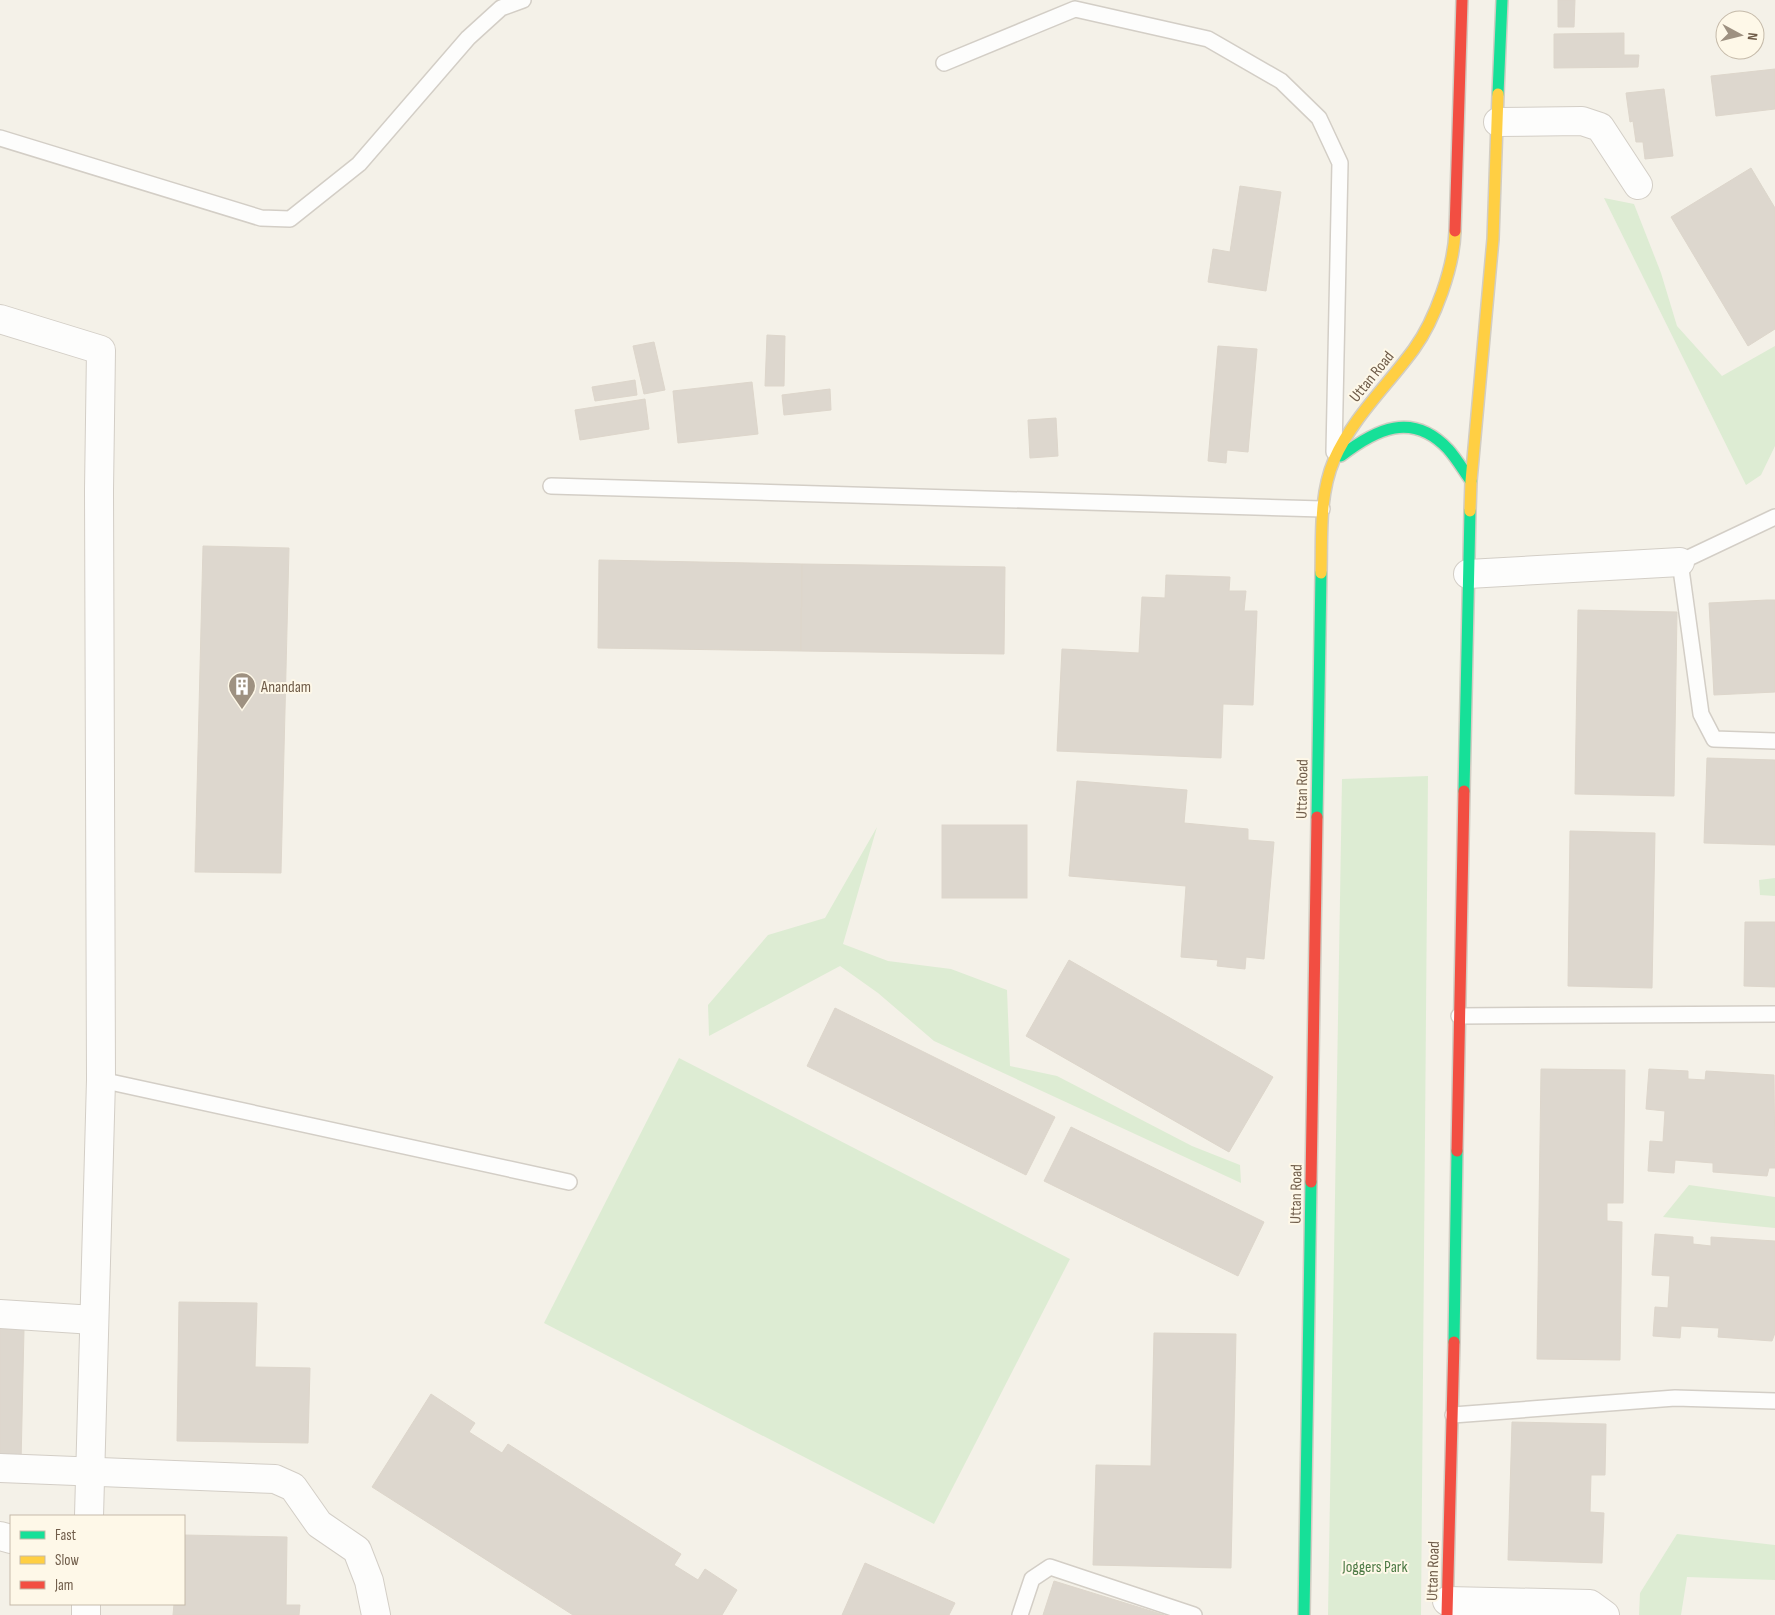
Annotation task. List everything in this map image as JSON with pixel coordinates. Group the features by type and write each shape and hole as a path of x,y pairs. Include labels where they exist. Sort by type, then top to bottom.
{"main road":[{"name":"Uttan Road","path":"1304,1615 1322,508 1334,461 1362,412 1415,348 1441,299 1455,238 1462,0"},
{"name":"Uttan Road","path":"1447,1608 1453,1415 1459,1016 1471,481 1493,239 1502,0"},
{"path":"1334,461 1364,438 1389,427 1417,427 1444,445 1471,481"}],"street":[{"path":"1498,122 1582,121 1600,127 1638,185"},
{"path":"0,319 101,350 99,490 101,1080 88,1515"},
{"path":"1468,574 1680,562"},
{"path":"0,1314 94,1320"},
{"path":"0,1468 275,1479 293,1487 319,1524 357,1550 369,1581 376,1615"},
{"path":"1447,1608 1590,1604 1605,1615"}],"lane":[{"path":"0,138 261,218 290,219 359,164 468,38 501,8 523,0"},
{"path":"944,63 1075,9 1208,39 1281,81 1318,118 1340,163 1334,461"},
{"path":"551,486 1322,508"},
{"path":"1775,517 1680,562 1701,714 1714,739 1775,741"},
{"path":"1459,1016 1775,1014"},
{"path":"101,1080 568,1182"},
{"path":"1453,1415 1675,1398 1775,1401"},
{"path":"1020,1615 1032,1579 1050,1568 1194,1615"}],"green space":[{"path":"1604,198 1634,204 1661,273 1677,326 1722,376 1775,346 1775,446 1761,475 1746,485"},
{"name":"Joggers Park","path":"1428,776 1421,1615 1328,1615 1342,779"},
{"path":"877,827 843,944 888,961 951,969 1007,990 1010,1066 1057,1076 1192,1146 1240,1165 1241,1183 934,1041 878,993 840,966 709,1036 708,1005 768,935 825,918"},
{"path":"1775,878 1775,896 1760,895 1759,880"},
{"path":"679,1058 1070,1259 934,1524 544,1323"},
{"path":"1689,1185 1775,1197 1775,1228 1663,1217"},
{"path":"1677,1534 1775,1545 1775,1580 1687,1577 1681,1615 1639,1615 1640,1593"}],"building":[{"path":"1558,0 1575,0 1574,27 1558,27"},
{"path":"1624,33 1624,55 1639,55 1638,67 1554,68 1554,34"},
{"path":"1775,69 1775,109 1716,116 1711,76"},
{"path":"1664,89 1673,156 1645,159 1643,142 1636,142 1633,121 1630,122 1626,93"},
{"path":"1751,168 1775,208 1775,329 1748,346 1671,217"},
{"path":"1240,186 1281,192 1266,291 1208,282 1213,249 1230,252"},
{"path":"767,335 785,336 784,386 765,386"},
{"path":"654,342 665,390 644,394 633,346"},
{"path":"1218,346 1257,349 1248,452 1227,450 1226,463 1208,461"},
{"path":"635,380 637,395 595,401 592,387"},
{"path":"752,382 758,434 678,443 673,391"},
{"path":"830,389 831,410 784,415 782,395"},
{"path":"645,399 649,429 580,440 575,410"},
{"path":"1056,418 1058,456 1030,458 1028,420"},
{"name":"Anandam","path":"203,546 289,548 281,873 195,872"},
{"path":"599,560 802,564 801,651 598,648"},
{"path":"802,564 1005,567 1004,654 801,651"},
{"path":"1166,575 1230,577 1229,591 1246,591 1244,611 1257,611 1253,705 1223,704 1221,758 1057,751 1062,649 1139,653 1142,597 1165,598"},
{"path":"1775,600 1775,692 1714,695 1709,603"},
{"path":"1578,610 1677,612 1674,796 1575,794"},
{"path":"1707,758 1775,760 1775,845 1704,843"},
{"path":"1077,781 1187,790 1184,823 1248,829 1248,840 1274,842 1264,959 1246,957 1245,969 1217,966 1218,960 1181,957 1186,886 1069,876"},
{"path":"942,825 1027,825 1027,898 942,898"},
{"path":"1570,831 1655,833 1652,988 1568,986"},
{"path":"1745,922 1775,922 1775,987 1744,986"},
{"path":"1069,960 1273,1077 1229,1152 1026,1036"},
{"path":"835,1008 1055,1117 1026,1175 807,1066"},
{"path":"1541,1069 1625,1070 1623,1203 1607,1203 1607,1221 1622,1222 1620,1360 1537,1359"},
{"path":"1649,1069 1688,1071 1688,1079 1705,1080 1706,1071 1774,1075 1775,1168 1769,1168 1767,1176 1713,1172 1713,1163 1675,1160 1674,1173 1648,1171 1650,1141 1663,1142 1665,1111 1646,1109"},
{"path":"1071,1127 1264,1222 1238,1276 1044,1181"},
{"path":"1655,1234 1693,1237 1693,1244 1711,1246 1711,1237 1775,1241 1775,1333 1772,1341 1718,1337 1719,1328 1681,1326 1680,1338 1653,1336 1655,1307 1668,1308 1670,1276 1652,1275"},
{"path":"179,1302 257,1303 255,1367 310,1368 308,1443 177,1441"},
{"path":"0,1328 24,1329 21,1463 0,1463"},
{"path":"1154,1333 1236,1334 1231,1568 1093,1565 1096,1465 1151,1466"},
{"path":"431,1394 475,1423 469,1432 502,1453 508,1444 681,1554 674,1565 698,1580 705,1569 737,1590 722,1615 573,1615 372,1487"},
{"path":"1512,1422 1606,1424 1605,1475 1591,1475 1590,1512 1604,1513 1602,1563 1508,1560"},
{"path":"185,1535 287,1537 286,1605 300,1605 299,1615 173,1615 174,1605 185,1605"},
{"path":"865,1563 955,1603 949,1615 842,1615"},
{"path":"1054,1581 1164,1615 1043,1615"}],"traffic: fast":[{"path":"1498,94 1502,0"},
{"path":"1341,456 1367,438 1394,428 1408,427 1421,430 1435,437 1448,449 1471,481"},
{"path":"1464,791 1470,511"},
{"path":"1317,817 1321,573"},
{"path":"1454,1342 1457,1151"},
{"path":"1304,1615 1311,1182"}],"traffic: slow":[{"path":"1470,511 1471,481 1493,239 1498,94"},
{"path":"1321,573 1324,501 1329,473 1334,460 1342,444 1371,402 1404,363 1422,337 1436,308 1447,277 1455,231"}],"traffic: jam":[{"path":"1455,231 1462,0"},
{"path":"1457,1151 1464,791"},
{"path":"1311,1182 1317,817"},
{"path":"1447,1615 1454,1342"}],"place":[{"name":"Anandam","path":"242,710"}]}
